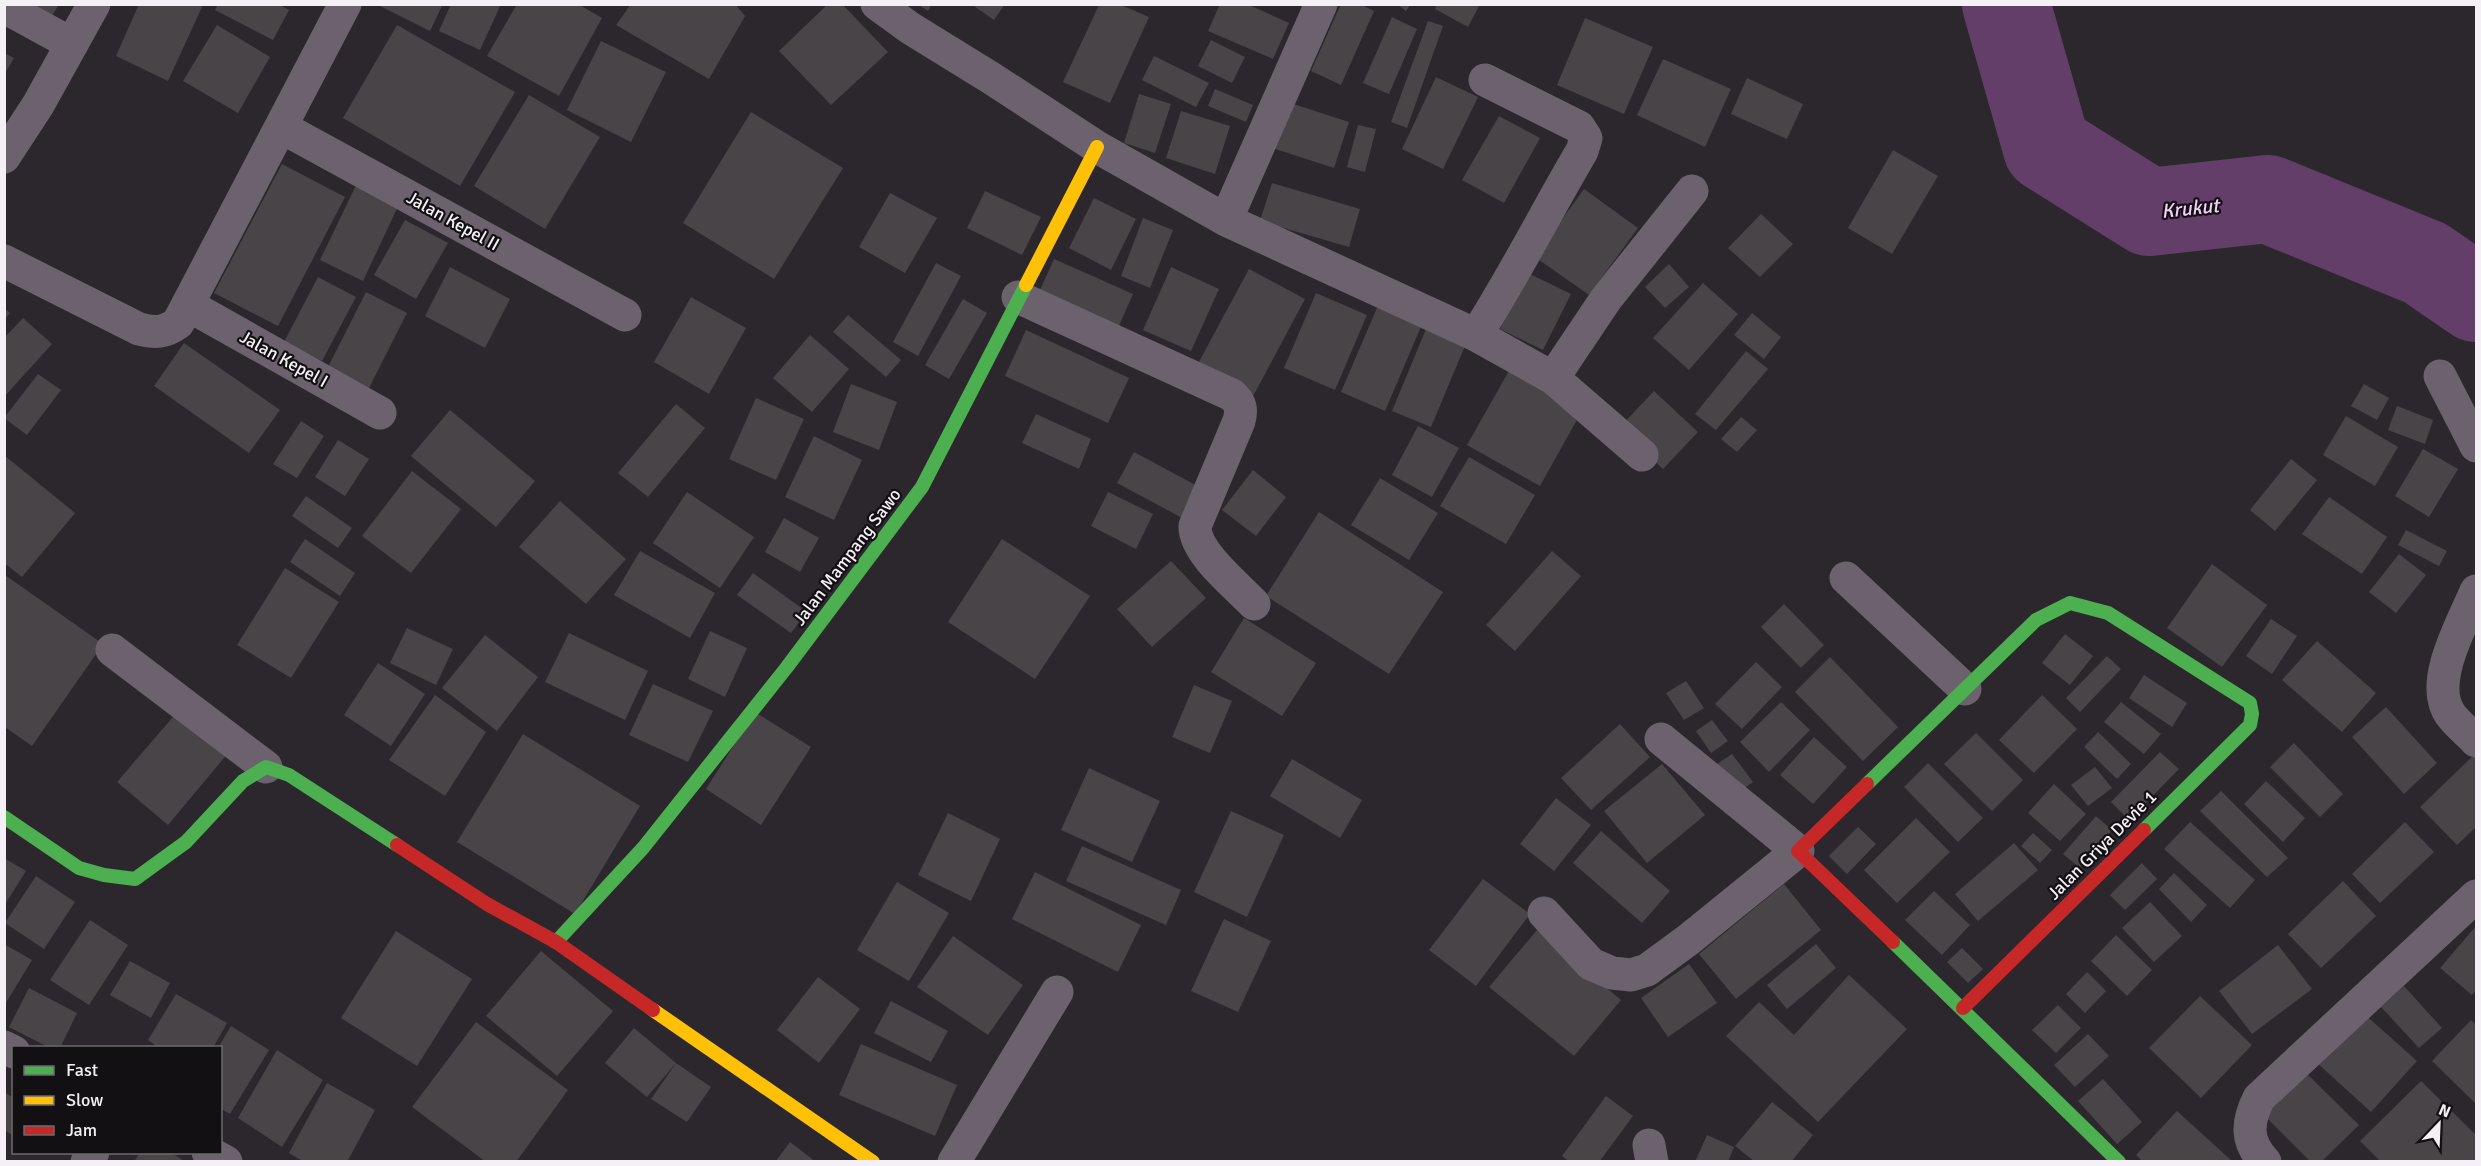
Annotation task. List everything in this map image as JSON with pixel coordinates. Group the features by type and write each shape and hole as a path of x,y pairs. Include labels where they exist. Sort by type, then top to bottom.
{"street":[{"path":"4,157 38,105 94,4"},
{"path":"4,261 139,329 155,333 169,330 178,323 188,305 345,4"},
{"path":"877,4 910,28 1097,147 1226,220 1476,335 1553,378 1642,455"},
{"path":"1226,220 1321,4"},
{"path":"4,7 72,44"},
{"path":"1476,335 1506,289 1582,151 1586,138 1579,127 1485,80"},
{"name":"Jalan Kepel II","path":"281,127 625,315"},
{"name":"Jalan Mampang Sawo","path":"556,942 643,848 787,667 922,488 1097,147"},
{"path":"1553,378 1606,299 1692,191"},
{"path":"1018,297 1232,395 1237,400 1241,414 1239,421 1195,526 1195,535 1205,552 1254,604"},
{"name":"Jalan Kepel I","path":"188,305 380,413"},
{"path":"2440,376 2476,446"},
{"path":"1544,913 1591,964 1612,973 1631,975 1647,970 1688,940 1798,851 1965,689 1846,578"},
{"path":"2476,591 2446,667 2442,684 2444,700 2450,714 2476,741"},
{"name":"Jalan Griya Devie 1","path":"1963,1008 2250,725 2252,714 2250,703 2108,613 2070,603 2036,620 1965,689"},
{"path":"112,650 266,767 289,775 487,904 556,942 873,1161"},
{"path":"1661,740 1798,851 2119,1161"},
{"path":"4,818 79,868 104,875 135,879 186,842 243,782 266,767"},
{"path":"2265,1161 2259,1155 2249,1134 2250,1115 2259,1098 2476,896"},
{"path":"954,1161 1057,992"},
{"path":"212,1154 226,1161"}],"building":[{"path":"31,4 59,4 52,16"},
{"path":"139,4 197,4 202,7 168,81 116,56"},
{"path":"218,4 278,4 289,10 273,40 215,10"},
{"path":"376,4 443,4 430,31"},
{"path":"451,4 501,4 480,50 439,31"},
{"path":"517,4 578,4 602,18 559,96 487,56"},
{"path":"631,4 735,4 745,16 709,79 616,25"},
{"path":"828,4 842,4 888,52 831,105 779,51"},
{"path":"917,4 932,4 928,11"},
{"path":"971,4 1005,4 994,20"},
{"path":"1220,4 1247,4 1289,23 1273,59 1208,31"},
{"path":"1341,4 1360,4 1374,11 1341,85 1311,71"},
{"path":"1397,4 1411,4 1406,11"},
{"path":"1437,4 1480,4 1468,27 1435,9"},
{"path":"1099,5 1121,5 1149,17 1110,103 1063,82"},
{"path":"1392,17 1417,29 1389,94 1363,83"},
{"path":"1585,18 1653,47 1624,114 1557,85"},
{"path":"1428,21 1443,26 1407,128 1391,122"},
{"path":"217,25 270,57 238,113 183,81"},
{"path":"397,25 515,92 460,186 343,118"},
{"path":"1211,40 1245,57 1232,83 1198,66"},
{"path":"601,41 666,72 631,142 567,110"},
{"path":"4,53 14,58 4,75"},
{"path":"1154,56 1209,83 1196,107 1142,80"},
{"path":"1663,59 1731,89 1705,147 1637,115"},
{"path":"1436,77 1478,97 1443,169 1402,149"},
{"path":"1747,78 1803,104 1787,139 1731,114"},
{"path":"1215,89 1253,105 1246,122 1208,106"},
{"path":"1139,94 1171,104 1155,153 1124,143"},
{"path":"529,95 600,137 545,229 474,186"},
{"path":"1281,100 1349,122 1334,168 1266,146"},
{"path":"1181,111 1230,126 1215,174 1166,158"},
{"path":"751,112 843,168 774,279 683,223"},
{"path":"1499,116 1540,138 1504,203 1462,180"},
{"path":"1358,125 1376,129 1365,172 1347,167"},
{"path":"1893,150 1938,176 1892,254 1848,228"},
{"path":"282,164 345,197 278,326 214,293"},
{"path":"359,179 401,200 363,281 320,260"},
{"path":"1272,183 1360,209 1349,247 1260,221"},
{"path":"1584,189 1638,228 1589,295 1535,257"},
{"path":"985,191 1041,217 1022,255 967,228"},
{"path":"890,193 937,218 905,273 859,247"},
{"path":"1094,198 1136,219 1111,270 1069,248"},
{"path":"1761,214 1793,244 1760,277 1728,248"},
{"path":"1143,218 1173,230 1150,288 1121,276"},
{"path":"405,220 448,243 416,299 374,275"},
{"path":"1054,259 1133,294 1114,337 1035,301"},
{"path":"936,263 961,276 918,356 893,342"},
{"path":"1669,264 1689,287 1665,308 1645,287"},
{"path":"450,267 510,299 485,348 425,316"},
{"path":"1171,267 1219,289 1191,351 1143,330"},
{"path":"1249,269 1305,299 1250,402 1194,371"},
{"path":"1528,273 1571,294 1543,350 1500,329"},
{"path":"318,277 356,297 322,361 284,342"},
{"path":"1703,283 1738,314 1689,370 1653,338"},
{"path":"366,292 407,313 369,388 328,367"},
{"path":"1316,293 1367,315 1335,390 1284,368"},
{"path":"691,297 746,328 709,394 654,362"},
{"path":"963,299 987,313 949,379 925,365"},
{"path":"1379,303 1423,322 1385,411 1341,392"},
{"path":"4,308 10,313 4,320"},
{"path":"1752,313 1781,337 1764,359 1734,335"},
{"path":"848,315 901,360 886,377 833,332"},
{"path":"23,318 52,344 4,397 4,338"},
{"path":"1426,329 1465,346 1431,427 1392,411"},
{"path":"1026,330 1129,378 1108,423 1005,376"},
{"path":"810,335 849,369 812,412 773,378"},
{"path":"184,343 280,410 249,453 154,386"},
{"path":"1746,351 1768,369 1716,430 1695,414"},
{"path":"1510,369 1583,409 1540,486 1467,445"},
{"path":"38,374 61,390 27,435 4,418"},
{"path":"851,384 897,402 879,450 833,432"},
{"path":"2364,384 2389,398 2377,420 2351,406"},
{"path":"1654,391 1698,432 1663,469 1619,428"},
{"path":"756,398 804,419 776,480 729,459"},
{"path":"676,404 705,428 648,497 618,473"},
{"path":"2397,406 2433,420 2425,444 2388,430"},
{"path":"450,410 535,481 496,527 411,456"},
{"path":"1036,414 1091,439 1079,469 1022,443"},
{"path":"2346,416 2398,447 2375,486 2323,455"},
{"path":"1741,417 1757,430 1737,452 1721,439"},
{"path":"301,421 324,436 297,478 273,464"},
{"path":"1418,426 1459,448 1432,497 1392,475"},
{"path":"814,436 862,460 834,520 785,497"},
{"path":"338,440 369,459 345,496 315,477"},
{"path":"2423,449 2458,469 2429,517 2395,496"},
{"path":"1134,452 1203,489 1186,520 1117,483"},
{"path":"4,455 75,513 22,577 4,563"},
{"path":"1469,457 1535,495 1506,544 1440,506"},
{"path":"2291,459 2317,480 2275,531 2250,510"},
{"path":"1253,470 1286,497 1256,536 1222,510"},
{"path":"412,471 461,509 411,573 362,536"},
{"path":"1380,478 1438,513 1409,560 1351,525"},
{"path":"687,492 754,537 720,588 653,543"},
{"path":"1108,492 1153,514 1136,549 1091,526"},
{"path":"306,496 352,528 338,548 292,516"},
{"path":"2329,497 2387,537 2362,574 2302,534"},
{"path":"560,501 626,559 586,604 519,547"},
{"path":"1319,512 1443,592 1389,674 1266,596"},
{"path":"784,518 819,538 800,572 765,552"},
{"path":"2406,530 2447,551 2439,566 2398,545"},
{"path":"305,539 355,573 340,596 290,562"},
{"path":"1002,539 1090,596 1035,679 948,622"},
{"path":"640,551 715,593 690,638 614,595"},
{"path":"1552,551 1581,576 1515,651 1486,625"},
{"path":"2399,554 2426,575 2396,613 2369,592"},
{"path":"1171,561 1206,598 1152,647 1117,609"},
{"path":"2212,564 2267,605 2222,667 2167,628"},
{"path":"285,568 339,602 291,678 237,645"},
{"path":"753,573 807,612 791,633 737,595"},
{"path":"5,575 103,644 32,746 5,727"},
{"path":"1784,604 1824,645 1801,668 1761,627"},
{"path":"1244,618 1316,663 1282,716 1211,672"},
{"path":"2271,619 2297,636 2272,674 2246,656"},
{"path":"407,628 453,649 436,685 390,663"},
{"path":"710,631 747,648 725,697 688,679"},
{"path":"569,633 648,671 625,720 545,682"},
{"path":"2065,634 2093,656 2070,685 2042,663"},
{"path":"485,635 538,677 497,731 442,688"},
{"path":"2317,641 2376,693 2342,732 2282,680"},
{"path":"2107,656 2121,669 2080,712 2066,698"},
{"path":"1830,657 1898,727 1863,761 1795,692"},
{"path":"1756,662 1782,687 1742,729 1715,704"},
{"path":"378,663 425,694 391,746 344,715"},
{"path":"2144,675 2187,703 2172,727 2129,698"},
{"path":"1686,681 1704,708 1684,720 1666,693"},
{"path":"653,684 713,711 688,762 629,735"},
{"path":"1194,685 1232,701 1210,753 1172,737"},
{"path":"435,695 486,732 445,796 389,760"},
{"path":"2042,695 2077,729 2034,773 1999,740"},
{"path":"1781,702 1810,730 1769,772 1740,742"},
{"path":"2121,702 2161,734 2144,754 2104,722"},
{"path":"2386,707 2437,763 2404,794 2352,737"},
{"path":"179,710 229,752 168,825 117,782"},
{"path":"755,712 811,747 761,825 706,789"},
{"path":"1712,720 1728,741 1711,753 1696,731"},
{"path":"1620,724 1650,757 1591,810 1561,778"},
{"path":"2098,732 2131,764 2117,779 2084,747"},
{"path":"1976,733 2023,780 1992,811 1944,764"},
{"path":"523,734 640,806 575,914 457,842"},
{"path":"1814,737 1847,767 1813,804 1780,775"},
{"path":"2294,743 2343,794 2320,817 2270,767"},
{"path":"2160,752 2179,769 2129,820 2111,802"},
{"path":"2476,753 2476,827 2457,845 2420,807"},
{"path":"1732,754 1753,782 1738,793 1717,764"},
{"path":"1292,759 1362,800 1340,838 1270,796"},
{"path":"1928,763 1983,818 1958,842 1904,787"},
{"path":"1662,764 1705,815 1647,863 1604,811"},
{"path":"2095,767 2112,788 2088,806 2071,785"},
{"path":"1089,768 1160,801 1132,862 1061,830"},
{"path":"2266,781 2305,818 2283,842 2244,804"},
{"path":"2054,784 2086,814 2060,841 2028,813"},
{"path":"2221,791 2288,858 2267,877 2200,811"},
{"path":"1556,798 1591,825 1554,871 1520,844"},
{"path":"1231,811 1284,835 1247,917 1194,892"},
{"path":"948,813 1000,839 971,901 918,875"},
{"path":"2096,816 2112,830 2080,868 2063,854"},
{"path":"1916,818 1950,852 1897,903 1864,870"},
{"path":"2190,822 2255,880 2230,908 2164,849"},
{"path":"2405,822 2434,852 2380,903 2352,874"},
{"path":"1858,827 1876,844 1847,874 1829,856"},
{"path":"1601,831 1670,891 1642,923 1573,863"},
{"path":"2033,833 2052,850 2040,863 2021,846"},
{"path":"2014,843 2038,870 1978,921 1955,894"},
{"path":"1082,846 1181,890 1166,925 1066,881"},
{"path":"4,858 26,871 4,906"},
{"path":"2142,863 2157,879 2125,910 2110,895"},
{"path":"1035,872 1141,925 1118,972 1012,919"},
{"path":"2174,873 2207,905 2191,922 2159,889"},
{"path":"36,876 75,902 44,949 5,923"},
{"path":"1483,879 1530,914 1476,986 1429,950"},
{"path":"2343,881 2376,916 2321,968 2288,934"},
{"path":"897,882 949,913 909,981 857,950"},
{"path":"1784,884 1821,930 1736,999 1699,954"},
{"path":"1934,891 1970,925 1942,955 1905,920"},
{"path":"2150,902 2182,936 2154,962 2122,928"},
{"path":"1224,919 1271,941 1238,1012 1191,991"},
{"path":"90,920 128,945 89,1005 50,980"},
{"path":"2476,926 2476,990 2472,995 2440,968"},
{"path":"1537,930 1621,1000 1574,1056 1489,987"},
{"path":"396,931 472,979 417,1066 341,1018"},
{"path":"2116,935 2152,970 2127,996 2091,961"},
{"path":"953,936 1023,985 988,1035 917,987"},
{"path":"4,944 32,960 4,1006"},
{"path":"1816,944 1836,968 1787,1009 1767,985"},
{"path":"2278,945 2312,989 2252,1034 2219,991"},
{"path":"1962,948 1983,969 1968,983 1947,962"},
{"path":"541,951 613,1011 557,1076 486,1016"},
{"path":"130,961 170,983 151,1018 110,995"},
{"path":"1689,964 1717,1003 1668,1037 1641,998"},
{"path":"2087,972 2106,991 2085,1013 2066,994"},
{"path":"1849,975 1907,1029 1818,1122 1726,1036 1759,1002 1794,1035"},
{"path":"818,977 860,1009 819,1063 777,1030"},
{"path":"2404,986 2442,1028 2419,1048 2381,1007"},
{"path":"29,988 77,1013 61,1046 46,1046 9,1027"},
{"path":"176,994 227,1023 214,1046 156,1046 148,1040"},
{"path":"2200,996 2252,1045 2201,1098 2149,1048"},
{"path":"891,1001 948,1031 931,1062 874,1033"},
{"path":"2058,1005 2081,1028 2056,1053 2032,1030"},
{"path":"2362,1012 2417,1061 2371,1112 2316,1062"},
{"path":"2471,1020 2476,1025 2476,1104 2432,1061"},
{"path":"476,1022 568,1090 516,1162 486,1162 412,1107"},
{"path":"231,1026 269,1050 230,1114 222,1109 222,1046 219,1046"},
{"path":"634,1028 676,1063 647,1097 605,1063"},
{"path":"2088,1034 2109,1056 2075,1087 2054,1065"},
{"path":"861,1044 957,1085 935,1136 839,1095"},
{"path":"277,1050 323,1080 282,1147 238,1118"},
{"path":"676,1063 711,1087 687,1122 651,1099"},
{"path":"2300,1067 2359,1125 2321,1162 2311,1162 2258,1109"},
{"path":"2103,1079 2142,1122 2117,1144 2078,1101"},
{"path":"2421,1081 2476,1135 2476,1162 2381,1162 2360,1141"},
{"path":"327,1083 375,1110 347,1162 304,1162 289,1153"},
{"path":"4,1092 12,1097 12,1135 4,1130"},
{"path":"1606,1096 1633,1116 1599,1162 1570,1162 1562,1156"},
{"path":"1772,1102 1813,1135 1791,1162 1755,1162 1735,1146"},
{"path":"2177,1111 2233,1162 2143,1162 2136,1155"},
{"path":"1707,1135 1734,1147 1728,1162 1695,1162"},
{"path":"790,1142 816,1162 775,1162"},
{"path":"139,1154 174,1154 185,1162 134,1162"}],"waterway":[{"name":"Krukut","path":"2006,4 2047,148 2149,212 2268,199 2425,263 2476,298"}],"traffic: fast":[{"path":"556,942 643,848 787,667 922,487 1026,285"},
{"path":"1867,784 2036,620 2070,603 2108,613 2250,703 2252,714 2250,725 2144,830"},
{"path":"4,817 79,868 104,875 135,879 186,842 243,781 266,767 289,775 397,845"},
{"path":"1893,942 2119,1162"}],"traffic: slow":[{"path":"1026,285 1097,147"},
{"path":"653,1010 873,1162"}],"traffic: jam":[{"path":"1867,784 1798,851 1893,942"},
{"path":"1963,1008 2144,830"},
{"path":"397,845 487,904 556,942 653,1010"}]}
